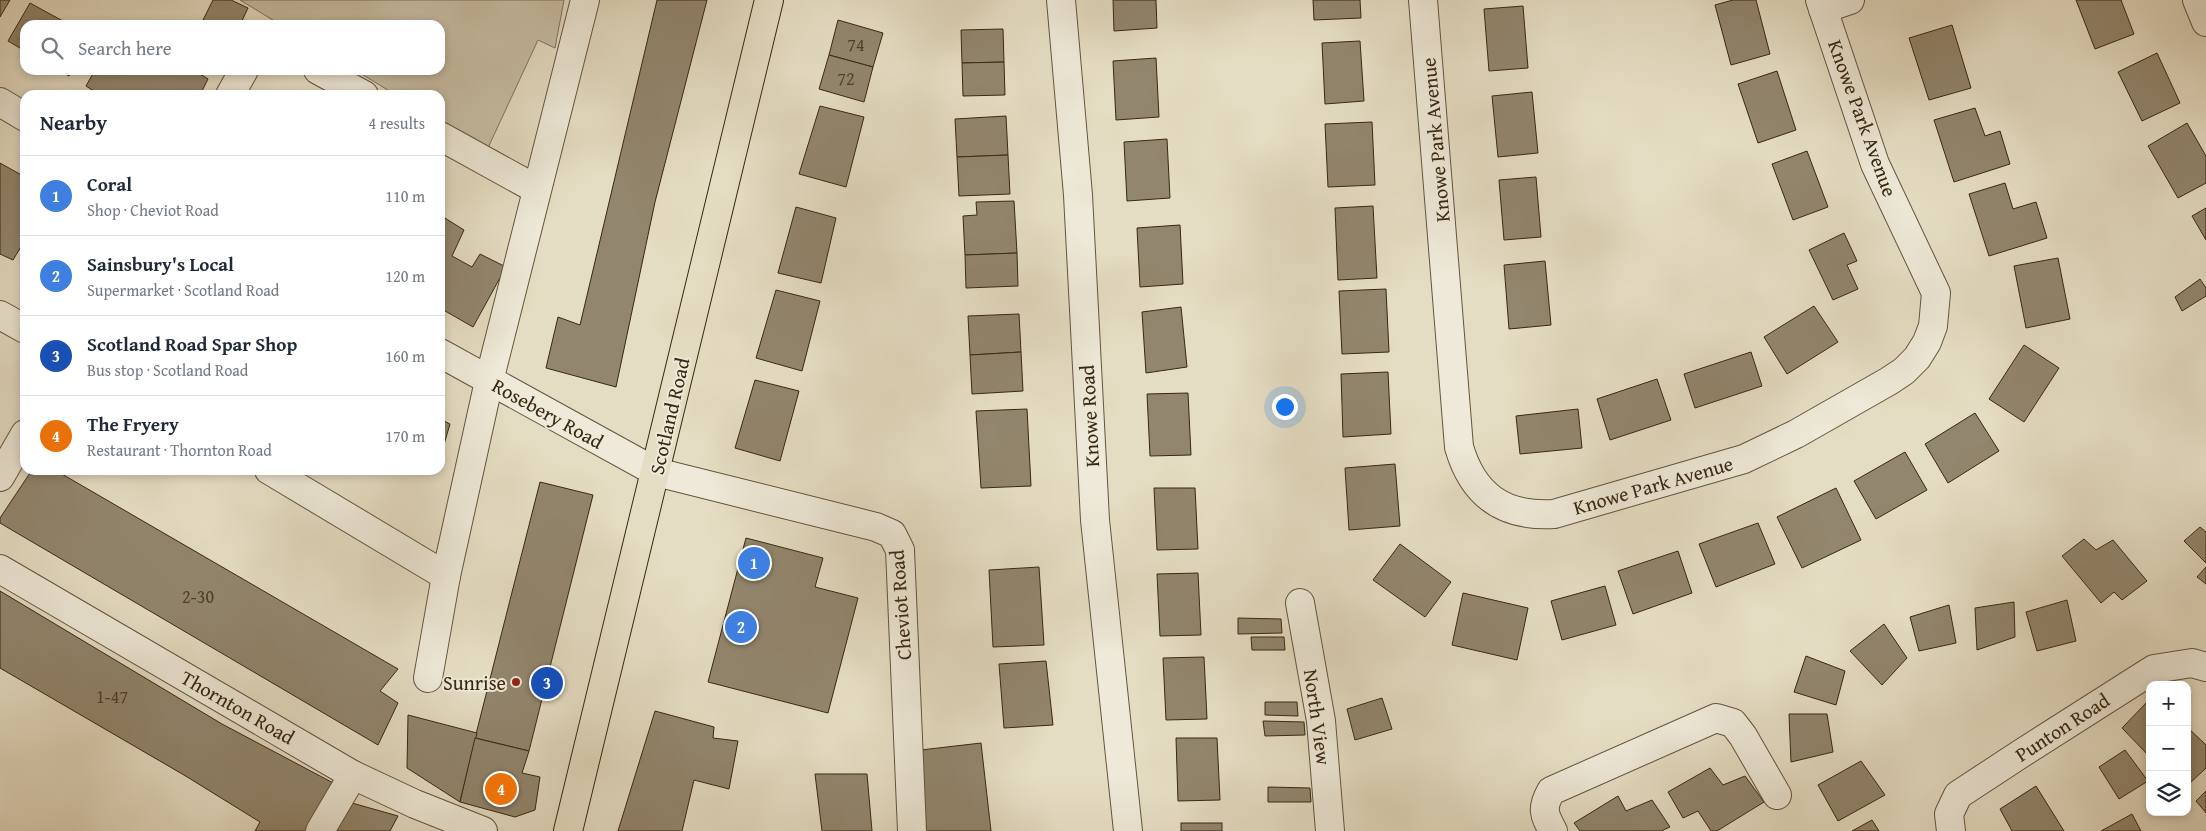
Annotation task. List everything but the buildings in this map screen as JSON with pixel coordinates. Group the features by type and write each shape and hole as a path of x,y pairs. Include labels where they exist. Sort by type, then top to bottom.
{"main road":[{"name":"Scotland Road","path":"568,831 769,0"}],"street":[{"path":"428,678 446,576 489,381 536,189 586,0"},
{"name":"Knowe Road","path":"1061,0 1078,194 1095,520 1128,831"},
{"name":"Knowe Park Avenue","path":"1424,0 1459,447 1469,473 1486,495 1501,505 1518,512 1535,515 1554,514 1744,459 1796,434 1889,381 1911,364 1927,342 1933,326 1936,293 1875,164 1821,4"},
{"path":"1821,4 1850,0"},
{"path":"2197,0 2206,22"},
{"path":"233,90 241,75"},
{"path":"327,75 355,90"},
{"path":"0,102 20,114"},
{"path":"445,139 536,189"},
{"path":"0,315 20,326"},
{"name":"Rosebery Road","path":"445,356 656,472"},
{"path":"0,477 20,443"},
{"name":"Cheviot Road","path":"656,472 876,527 892,534 900,550 912,831"},
{"path":"277,475 446,576"},
{"name":"Thornton Road","path":"0,569 353,775 415,804 483,831"},
{"name":"North View","path":"1300,603 1321,721 1330,831"},
{"name":"Punton Road","path":"1951,831 1949,814 1958,795 2022,752 2154,669 2192,663 2206,667"},
{"path":"1553,831 1544,814 1546,801 1551,791 1716,718 1733,723 1744,736 1777,794"},
{"path":"320,831 353,775"}],"shaded area":[{"path":"240,0 564,0 555,48 538,40 487,150 445,125 445,90 388,90 363,75 445,75 445,20 273,20"}],"place":[{"name":"Coral","path":"754,563"},
{"name":"Sainsbury's Local","path":"741,627"},
{"name":"Sunrise","path":"516,682"},
{"name":"Scotland Road Spar Shop","path":"547,683"},
{"name":"The Fryery","path":"501,789"}]}
